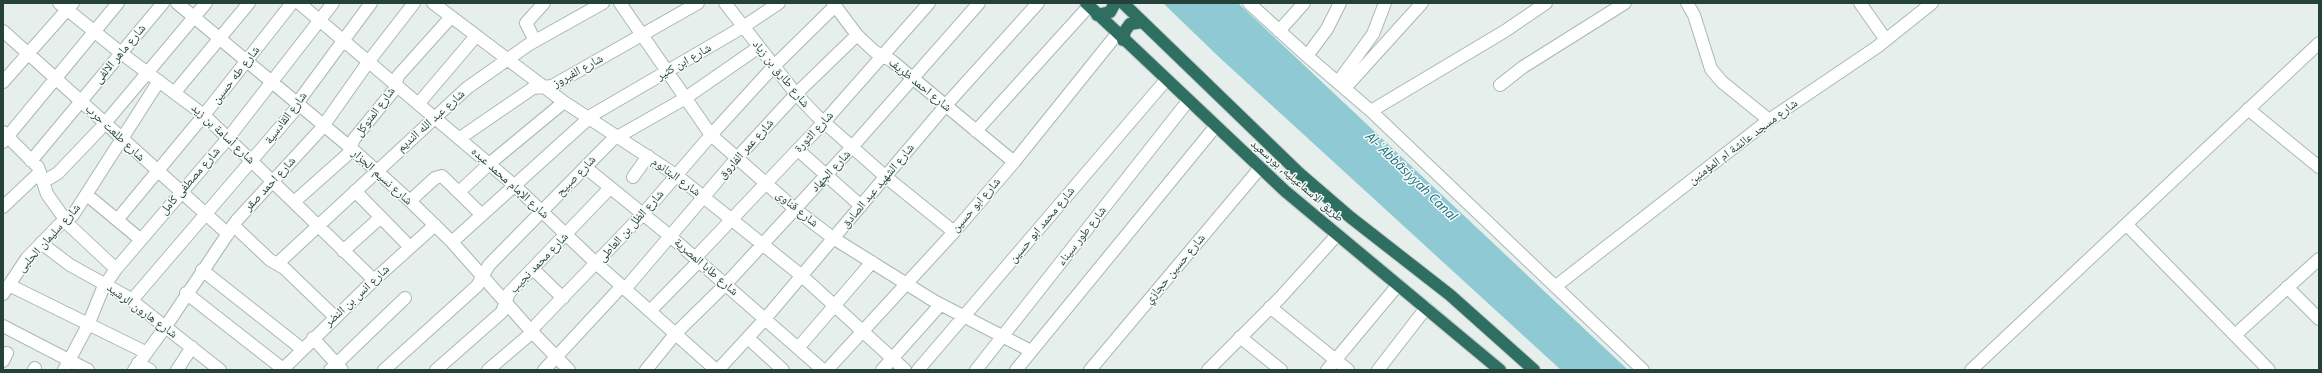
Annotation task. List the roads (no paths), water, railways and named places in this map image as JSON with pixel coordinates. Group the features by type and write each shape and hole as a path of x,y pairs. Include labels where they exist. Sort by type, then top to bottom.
{"highway":[{"path":"1091,8 1110,12 1115,3"},
{"name":"طريق الاسماعيليه, بورسعيد","path":"1123,3 1298,173 1350,217 1450,295 1534,370"},
{"name":"طريق الاسماعيليه, بورسعيد","path":"1091,8 1260,168 1496,369"},
{"path":"1120,37 1130,24 1142,22"}],"street":[{"path":"116,269 66,221 47,194 42,177 31,161 5,137 118,3"},
{"name":"شارع ماهر الالفى","path":"31,161 163,3"},
{"name":"شارع نسيم الجزار","path":"177,3 271,83 351,148 410,201 452,242 532,332 569,370"},
{"path":"3,207 42,177 58,172 105,124 146,72 206,3"},
{"path":"175,92 249,3"},
{"name":"شارع طه حسين","path":"117,220 204,115 292,3"},
{"name":"شارع الإمام محمد عبده","path":"299,3 370,61 514,185 597,264 717,370"},
{"name":"شارع مصطفى كامل","path":"67,365 88,325 106,284 116,269 140,239 229,137 333,3"},
{"name":"شارع القادسية","path":"132,300 298,105 371,3"},
{"name":"شارع احمد صقر","path":"139,362 166,326 186,293 230,229 272,180 323,126 414,3"},
{"name":"شارع البتانوم","path":"433,3 587,119 676,175 802,276 905,370"},
{"path":"535,41 526,23 544,3"},
{"name":"شارع عبد الله النديم","path":"277,264 434,116 467,88 535,41 603,3"},
{"name":"شارع قناوى","path":"620,3 666,73 711,135 795,209 833,238 940,305 1031,351"},
{"name":"شارع الفيروز","path":"460,138 533,88 552,86 641,34 676,8 698,3"},
{"name":"شارع طارق بن زياد","path":"725,3 796,94 824,122 886,177 954,232"},
{"name":"شارع ابن كثير","path":"452,242 587,119 743,27 779,3"},
{"name":"شارع الثورة","path":"650,311 765,183 824,122 929,3"},
{"name":"شارع الجهاد","path":"646,370 676,333 726,284 914,79 979,3"},
{"name":"شارع الشهيد عبد الصادق","path":"717,370 765,319 946,105 1038,3"},
{"path":"1249,3 1306,56 1371,111 1643,370"},
{"path":"1279,31 1304,3"},
{"path":"1306,56 1327,29 1340,3"},
{"path":"1341,85 1373,34 1385,3"},
{"path":"1371,111 1504,31 1546,3"},
{"path":"1500,85 1523,67 1625,3"},
{"path":"1687,3 1694,15 1711,69 1722,82 1769,120"},
{"path":"1860,3 1886,40"},
{"name":"شارع مسجد عائشة ام المؤمنين","path":"1556,286 1769,120 1886,40 1932,3"},
{"name":"شارع احمد ظريف","path":"834,4 857,35 874,51 914,79 1014,162"},
{"name":"شارع الظل بن العاطى","path":"488,370 526,339 563,298 597,264 643,214 711,135 774,66 834,4"},
{"path":"1341,85 1416,4"},
{"path":"3,82 28,55 66,5"},
{"name":"شارع أسامة بن زيد","path":"66,5 94,32 175,92 229,137 317,226 374,280"},
{"path":"976,131 1091,8"},
{"name":"شارع المتوكل","path":"294,202 346,157 354,139 394,90 398,76 450,16"},
{"name":"شارع طلعت حرب","path":"3,31 205,214 230,229 277,264 335,317"},
{"name":"شارع عمر الفاروق","path":"544,370 624,287 704,197 736,158 796,94 857,35"},
{"path":"419,103 476,36"},
{"name":"شارع ابو حسين","path":"827,370 954,232 1120,37"},
{"path":"1971,370 2319,43"},
{"name":"شارع صبيح","path":"384,370 477,286 489,265 616,136 684,99 759,47"},
{"name":"شارع محمد ابو حسين","path":"918,370 1166,80"},
{"name":"شارع سليمان الحلبى","path":"6,290 27,258 41,243 73,215 159,81"},
{"name":"شارع طور سيناء","path":"976,370 1188,101"},
{"path":"459,192 489,164 564,102"},
{"path":"2248,109 2319,167"},
{"path":"1016,370 1215,127"},
{"path":"798,150 861,206"},
{"path":"633,177 648,156"},
{"name":"شارع طابا المصرية","path":"585,167 670,236 824,370"},
{"name":"شارع حسين حجازي","path":"1090,370 1260,168"},
{"path":"410,201 438,176 446,178 482,215"},
{"name":"شارع محمد نجيب","path":"436,370 502,312 509,293 567,235 610,188"},
{"path":"355,191 410,248"},
{"path":"86,195 140,239"},
{"path":"343,251 381,217"},
{"name":"شارع انس بن النضر","path":"282,370 374,280 435,225"},
{"path":"2127,225 2269,370"},
{"path":"1208,370 1270,307 1337,235"},
{"name":"شارع هارون الرشيد","path":"41,243 70,265 132,300 220,370"},
{"path":"2235,335 2287,286 2319,259"},
{"path":"798,348 833,305 872,262"},
{"path":"533,269 563,298"},
{"path":"202,270 302,349"},
{"path":"1328,370 1398,285"},
{"path":"2287,286 2319,319"},
{"path":"6,290 88,325 150,370"},
{"path":"186,293 282,370"},
{"path":"313,338 336,368 405,298"},
{"path":"882,370 940,305"},
{"path":"1270,307 1348,370"},
{"path":"1378,370 1426,308"},
{"path":"3,326 67,365 88,370"},
{"path":"1240,337 1280,370"},
{"path":"748,338 783,370"},
{"path":"177,370 192,347"}],"water":[{"name":"Al-ʿAbbāsiyyah Canal","path":"1163,3 1238,3 1628,370 1561,370 1220,58"}]}
